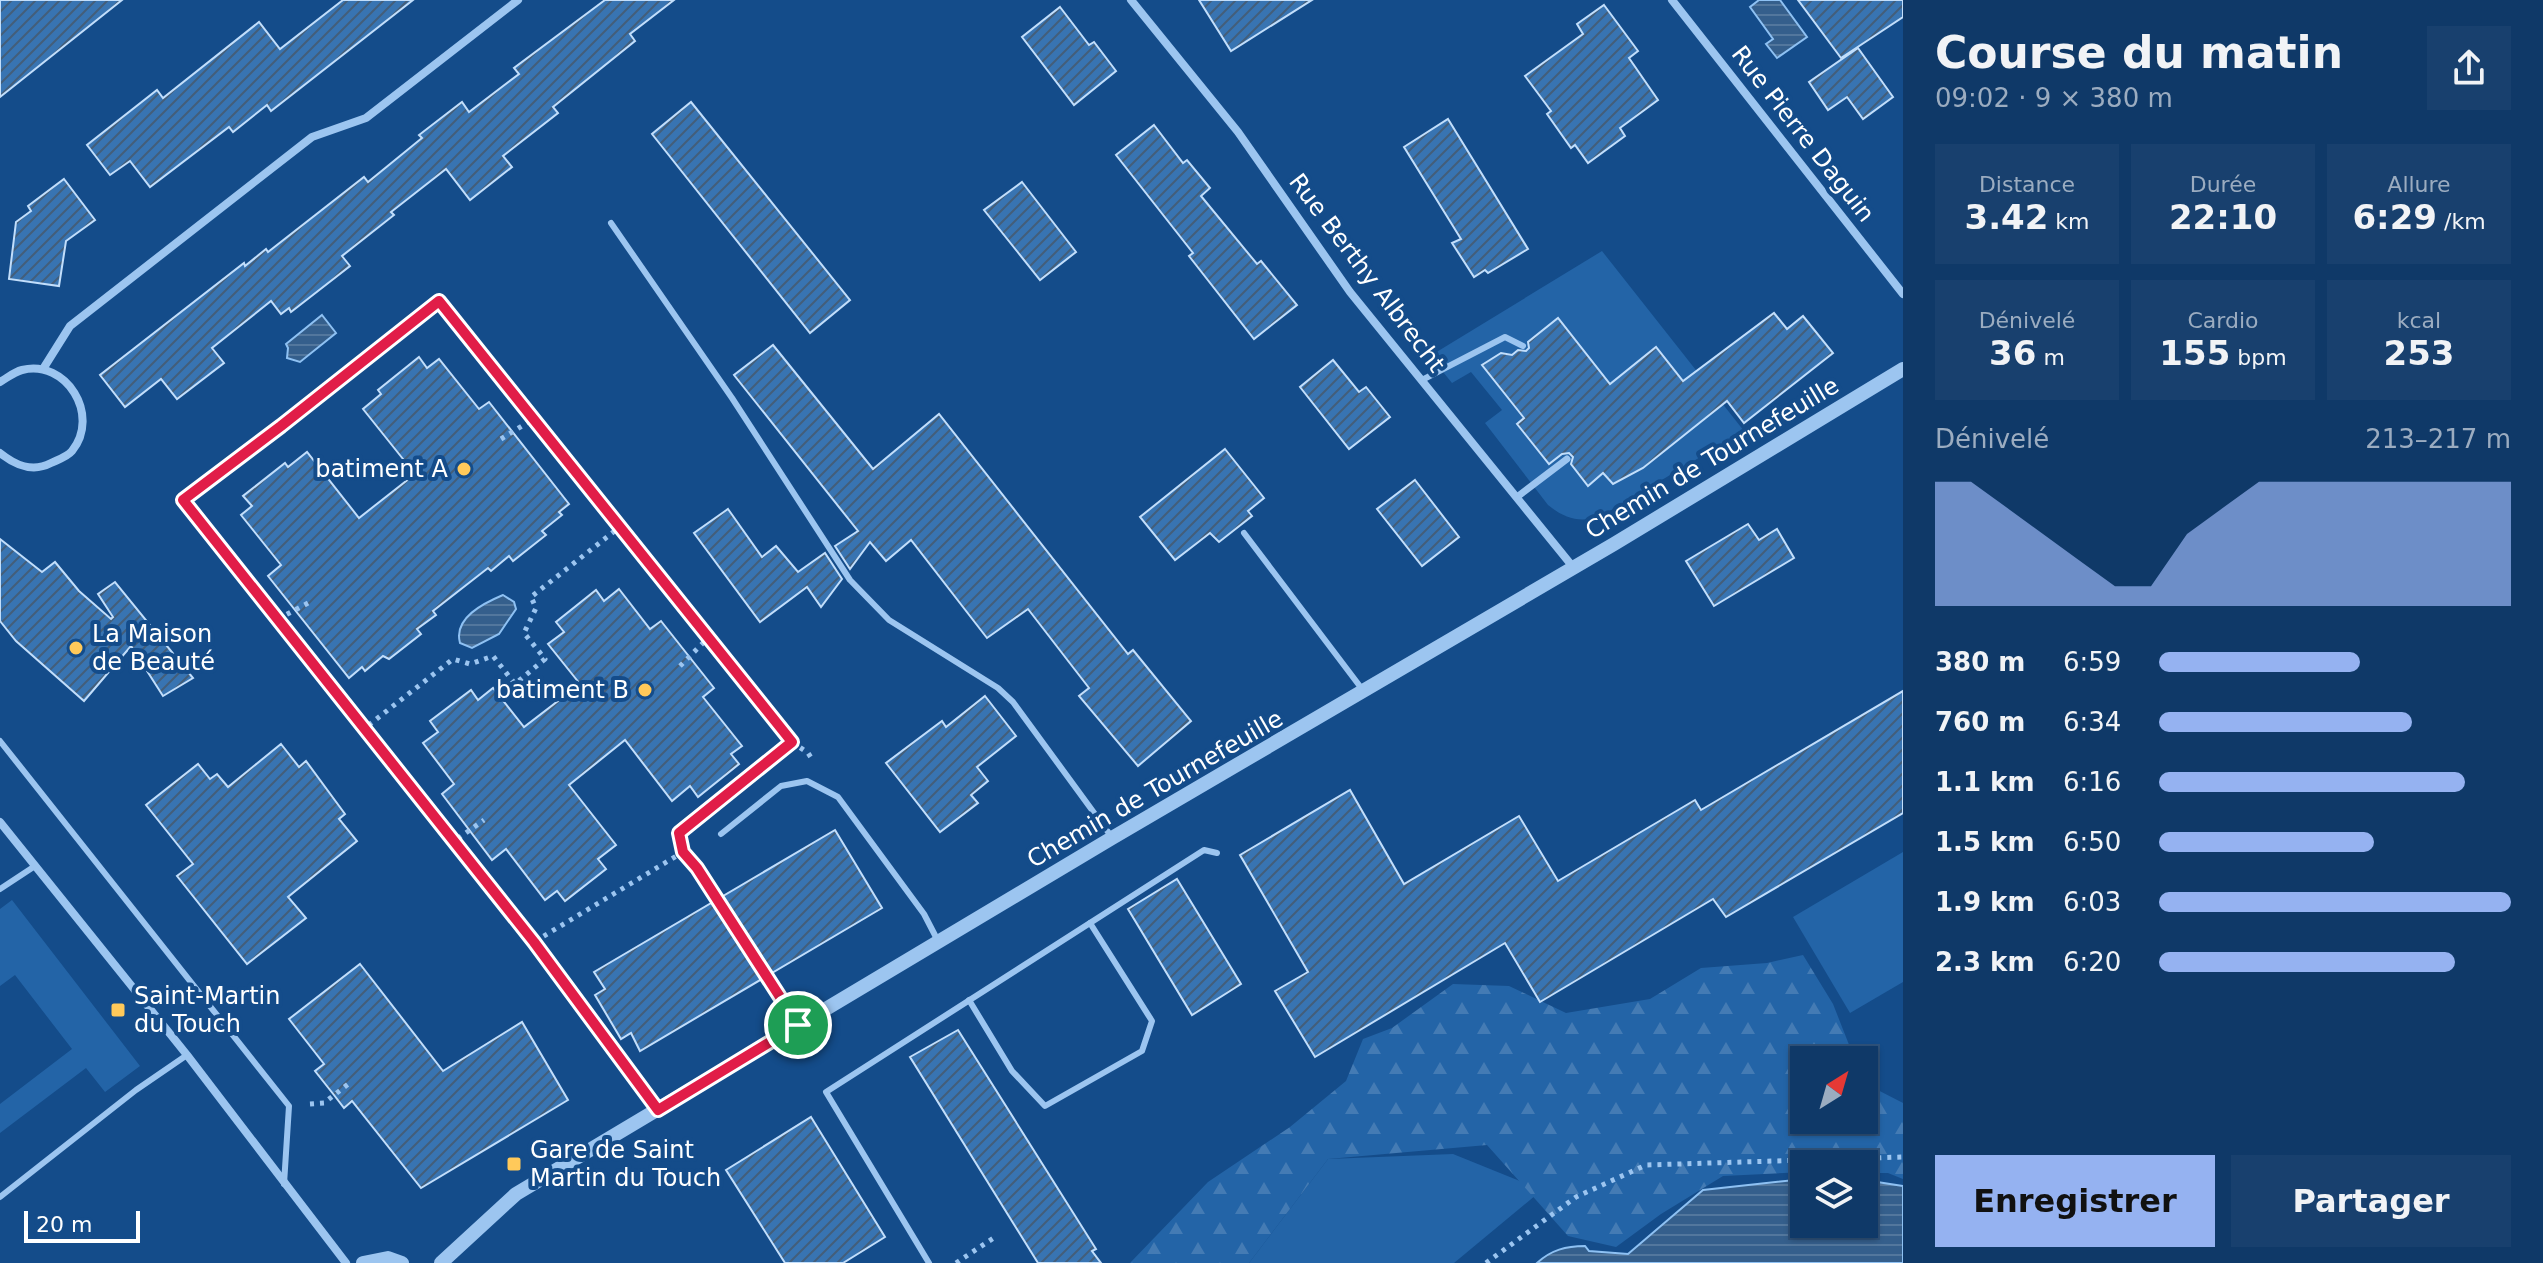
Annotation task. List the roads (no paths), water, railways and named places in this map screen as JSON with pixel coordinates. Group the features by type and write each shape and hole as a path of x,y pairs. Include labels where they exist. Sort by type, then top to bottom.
{"street":[{"path":"43,369 70,326 312,137 366,118 518,0"},
{"name":"Rue Berthy Albrecht","path":"1131,0 1238,132 1350,292 1573,567"},
{"name":"Rue Pierre Daguin","path":"1672,0 1903,294"},
{"path":"0,382 20,370 43,369 67,381 84,412 83,432 71,453 40,469 15,465 0,453"},
{"name":"Chemin de Tournefeuille","path":"441,1263 516,1194 1112,838 1365,692 1903,369"},
{"path":"1517,497 1567,459"},
{"path":"0,822 187,1055 346,1263"},
{"path":"363,1263 388,1258 402,1263"}],"lane":[{"path":"611,223 732,398 850,580 889,620 998,688 1013,702 1112,838"},
{"path":"1422,380 1505,337 1523,346"},
{"path":"1244,533 1365,692"},
{"path":"0,741 289,1106 284,1184"},
{"path":"721,834 781,786 807,781 838,797 924,914 938,942"},
{"path":"929,1263 826,1092 1204,850 1217,853"},
{"path":"0,889 35,866"},
{"path":"969,1000 1012,1071 1045,1106 1142,1051 1152,1021 1090,923"},
{"path":"0,1197 136,1090 187,1055"}],"place":[{"name":"batiment A","path":"464,469"},
{"name":"La Maison de Beauté","path":"76,648"},
{"name":"batiment B","path":"645,690"},
{"name":"Saint-Martin du Touch","path":"118,1010"},
{"name":"Gare de Saint Martin du Touch","path":"514,1164"}]}
